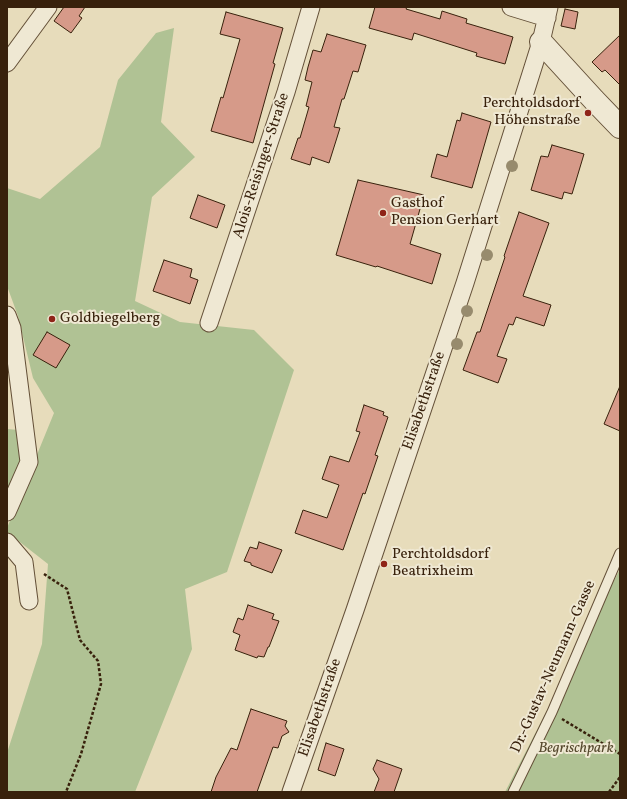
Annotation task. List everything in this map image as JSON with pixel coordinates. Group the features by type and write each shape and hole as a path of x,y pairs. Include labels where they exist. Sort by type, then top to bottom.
{"street":[{"path":"7,63 48,7"},
{"name":"Alois-Reisinger-Straße","path":"209,323 286,92 310,7"},
{"path":"510,7 548,13"},
{"name":"Elisabethstraße","path":"291,792 355,610 460,298 541,42 548,13"},
{"path":"541,42 620,127"},
{"path":"7,315 12,328 29,462 7,512"},
{"path":"7,542 24,562 29,601"}],"lane":[{"name":"Dr.-Gustav-Neumann-Gasse","path":"513,792 552,712 620,553"}],"path":[{"path":"24,562 67,589 80,640 98,661 101,684 81,754 66,792"},
{"path":"552,712 620,754"},
{"path":"609,792 620,777"}],"green space":[{"path":"174,28 161,122 195,157 152,197 135,301 180,322 254,330 294,370 227,572 185,589 192,649 135,792 7,792 7,753 42,644 48,564 7,532 7,528 54,413 33,378 18,316 7,286 7,188 40,199 100,147 118,80 156,33"},
{"path":"7,429 19,430 24,460 7,499"},
{"name":"Begrischpark","path":"620,569 620,792 505,792"}],"building":[{"path":"64,7 85,7 79,16 82,18 71,33 54,21"},
{"path":"375,7 407,7 406,9 440,19 442,11 467,19 466,23 513,37 505,64 476,56 477,53 414,33 412,40 369,28"},
{"path":"565,9 578,12 575,29 561,26"},
{"path":"226,12 283,28 273,63 275,64 253,143 211,131 221,97 223,98 240,39 220,34"},
{"path":"327,34 366,45 358,72 353,71 344,99 342,99 334,127 340,128 329,163 312,157 310,165 291,159 298,138 300,138 309,107 306,106 312,82 305,80 308,67 313,50 321,52"},
{"path":"620,35 620,85 605,70 602,72 592,62"},
{"path":"462,113 491,122 472,188 431,177 437,154 447,157 457,120 460,121"},
{"path":"552,145 584,154 572,194 564,192 562,199 531,190 541,156 548,157"},
{"name":"Gasthof Pension Gerhart","path":"358,180 424,195 410,244 441,254 432,284 377,266 376,267 336,255"},
{"path":"198,195 225,205 217,228 190,218"},
{"path":"519,212 549,223 523,296 551,305 544,326 516,317 513,325 509,324 497,356 507,359 498,383 463,370 477,332 480,332"},
{"path":"164,260 192,269 190,277 198,280 190,304 153,291"},
{"path":"47,332 70,345 56,368 33,355"},
{"path":"620,386 620,431 604,424"},
{"path":"364,405 384,412 383,415 388,417 375,455 378,456 343,550 295,533 303,510 327,518 339,485 322,479 330,456 349,462 360,432 356,431"},
{"path":"259,542 282,550 272,573 244,561 250,547 257,549"},
{"path":"248,605 274,614 272,619 279,621 264,657 258,656 257,658 235,650 240,635 233,632 238,618 243,620"},
{"path":"251,709 287,721 285,726 289,732 282,736 278,748 273,747 257,792 211,792 216,777 231,748 237,750"},
{"path":"326,743 344,749 335,776 318,770"},
{"path":"377,760 402,769 394,792 374,792 379,779 373,769"}],"place":[{"name":"Perchtoldsdorf Höhenstraße","path":"588,113"},
{"name":"Gasthof Pension Gerhart","path":"383,213"},
{"name":"Goldbiegelberg","path":"52,319"},
{"name":"Perchtoldsdorf Beatrixheim","path":"384,564"}]}
